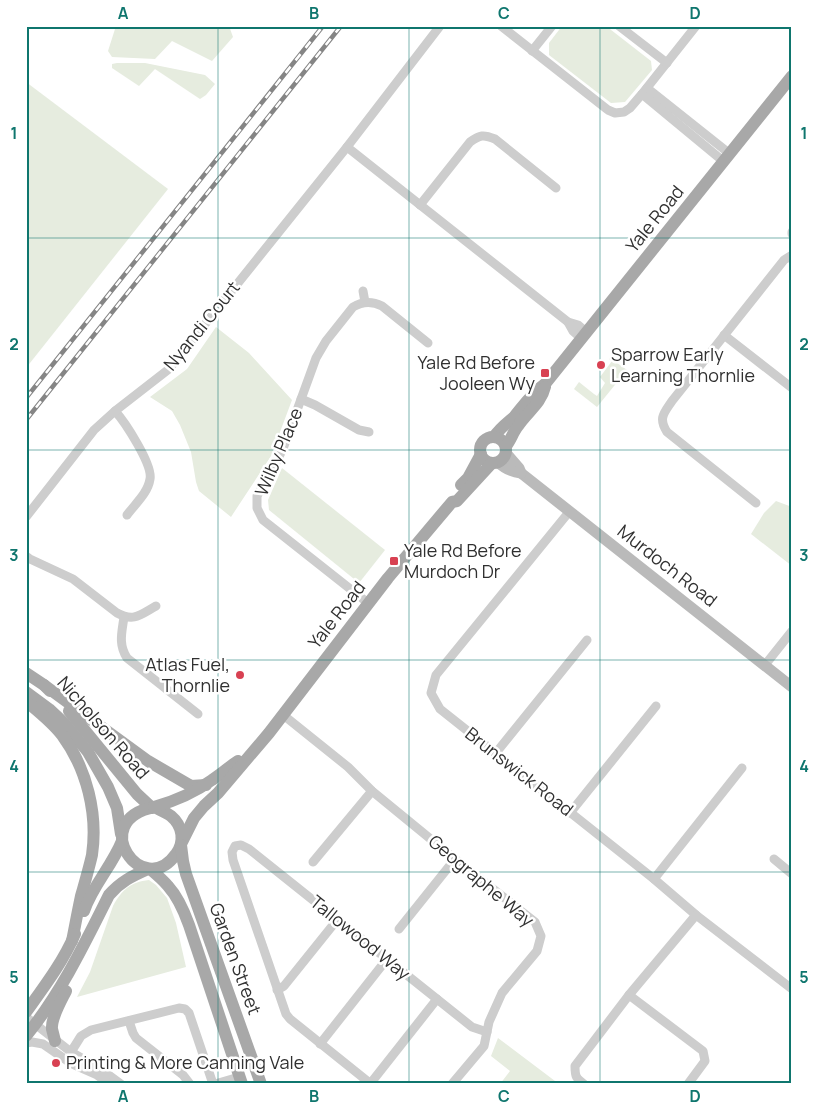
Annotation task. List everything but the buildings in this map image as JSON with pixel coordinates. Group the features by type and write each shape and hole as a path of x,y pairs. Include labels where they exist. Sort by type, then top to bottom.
{"main road":[{"name":"Yale Road","path":"494,437 536,390 545,384 792,76"},
{"name":"Yale Road","path":"182,843 194,818 268,733 368,603 452,502 457,500 500,456 517,426 543,395 545,384"},
{"path":"494,437 501,440 500,456 485,460 481,454 483,442 488,438 494,437"},
{"name":"Yale Road","path":"452,502 452,496 468,478 481,454"},
{"name":"Murdoch Road","path":"500,456 519,468 521,473 569,512 792,687"},
{"name":"Nicholson Road","path":"26,673 44,685 74,715 137,794 153,808"},
{"path":"44,685 148,761 192,786 206,785"},
{"name":"Nicholson Road","path":"26,692 50,708 88,752 108,787 117,808 122,840"},
{"path":"26,701 47,718 62,736 82,770 89,792 92,811 92,856 72,940"},
{"name":"Yale Road","path":"153,808 180,798 206,785 253,751"},
{"path":"26,1012 53,974 72,940 93,890 117,852 126,824 137,813 153,808 171,816 178,823 182,832 182,843 176,854 169,862 160,867 149,869 127,878 109,895 60,989 31,1021 26,1036"},
{"path":"122,840 130,859 138,865 149,869"},
{"name":"Garden Street","path":"182,843 186,874 261,1084"},
{"name":"Garden Street","path":"149,869 167,885 183,909 241,1080"},
{"path":"55,1041 52,1023 61,1000 83,959 85,944"},
{"path":"227,987 222,992 222,999 234,1036 234,1060"}],"street":[{"name":"Nyandi Court","path":"26,517 94,430 114,411 169,370 347,147 440,26"},
{"path":"501,26 608,110 615,113 624,112 630,108 696,26"},
{"path":"532,51 552,26"},
{"path":"619,26 667,63"},
{"path":"645,91 726,157"},
{"path":"420,205 478,132 495,139 556,188"},
{"path":"347,147 568,322 573,332 584,335"},
{"path":"756,503 667,432 662,422 664,413 672,401 784,260 792,255"},
{"path":"363,291 365,302 382,306 428,343"},
{"name":"Wilby Place","path":"365,302 353,307 326,341 316,358 280,454 257,496 257,508 263,520 368,603"},
{"path":"724,336 792,388"},
{"path":"301,399 359,430 369,432"},
{"path":"114,411 125,424 148,464 151,478 146,490 126,514"},
{"name":"Brunswick Road","path":"569,512 436,676 431,693 440,709 654,879 696,915 792,989"},
{"path":"26,556 72,579 124,617 135,618 156,606"},
{"path":"124,617 121,644 128,658 198,714"},
{"path":"765,665 792,631"},
{"path":"495,754 587,640"},
{"path":"570,813 656,706"},
{"name":"Geographe Way","path":"282,714 348,767 372,791 535,922 541,936 537,951 502,993 489,1022 484,1046 452,1084"},
{"path":"654,879 742,768"},
{"path":"313,862 372,791"},
{"name":"Tallowood Way","path":"277,990 233,860 232,852 234,846 241,845 249,849 472,1027 487,1032"},
{"path":"399,929 455,859"},
{"path":"774,859 792,874"},
{"path":"584,1084 574,1073 574,1066 629,995 696,915"},
{"path":"337,920 284,986 277,990 286,1014 290,1019 370,1084 437,999"},
{"path":"320,1044 387,959"},
{"path":"629,995 703,1051 705,1061 688,1084"},
{"path":"71,1052 81,1036 91,1030 179,1008 185,1009 189,1013 214,1084 241,1080"},
{"path":"31,1021 55,1041 102,1070 120,1084"},
{"path":"129,1021 136,1038 183,1075 190,1084"},
{"path":"26,1043 43,1044 72,1064 91,1072 110,1084"}],"shaded area":[{"path":"112,26 229,26 233,37 212,61 172,41 155,59 112,57 108,51 115,29"},
{"path":"562,26 606,26 651,61 652,70 625,102 611,103 549,55 549,43"},
{"path":"145,63 205,75 215,84 200,99 155,69 139,86 112,68 112,64"},
{"path":"26,82 168,189 26,368"},
{"path":"216,327 249,353 292,400 271,456 231,517 199,491 191,452 180,425 172,411 150,397 187,369"},
{"path":"610,358 627,370 597,407 574,389 579,382 597,396 605,383 600,377 612,361"},
{"path":"282,468 385,550 359,583 269,510 268,500"},
{"path":"776,501 792,507 792,566 751,534 764,513"},
{"path":"149,880 167,898 176,923 186,967 77,997 90,972 116,900 127,888"},
{"path":"498,1038 555,1081 562,1084 500,1084 510,1071 491,1056"}],"railway":[{"path":"26,398 323,26"},
{"path":"26,420 341,26"}],"place":[{"name":"Sparrow Early Learning Thornlie","path":"601,365"},
{"name":"Yale Rd Before Jooleen Wy","path":"545,373"},
{"name":"Yale Rd Before Murdoch Dr","path":"394,561"},
{"name":"Atlas Fuel, Thornlie","path":"240,675"},
{"name":"Printing & More Canning Vale","path":"56,1063"}]}
